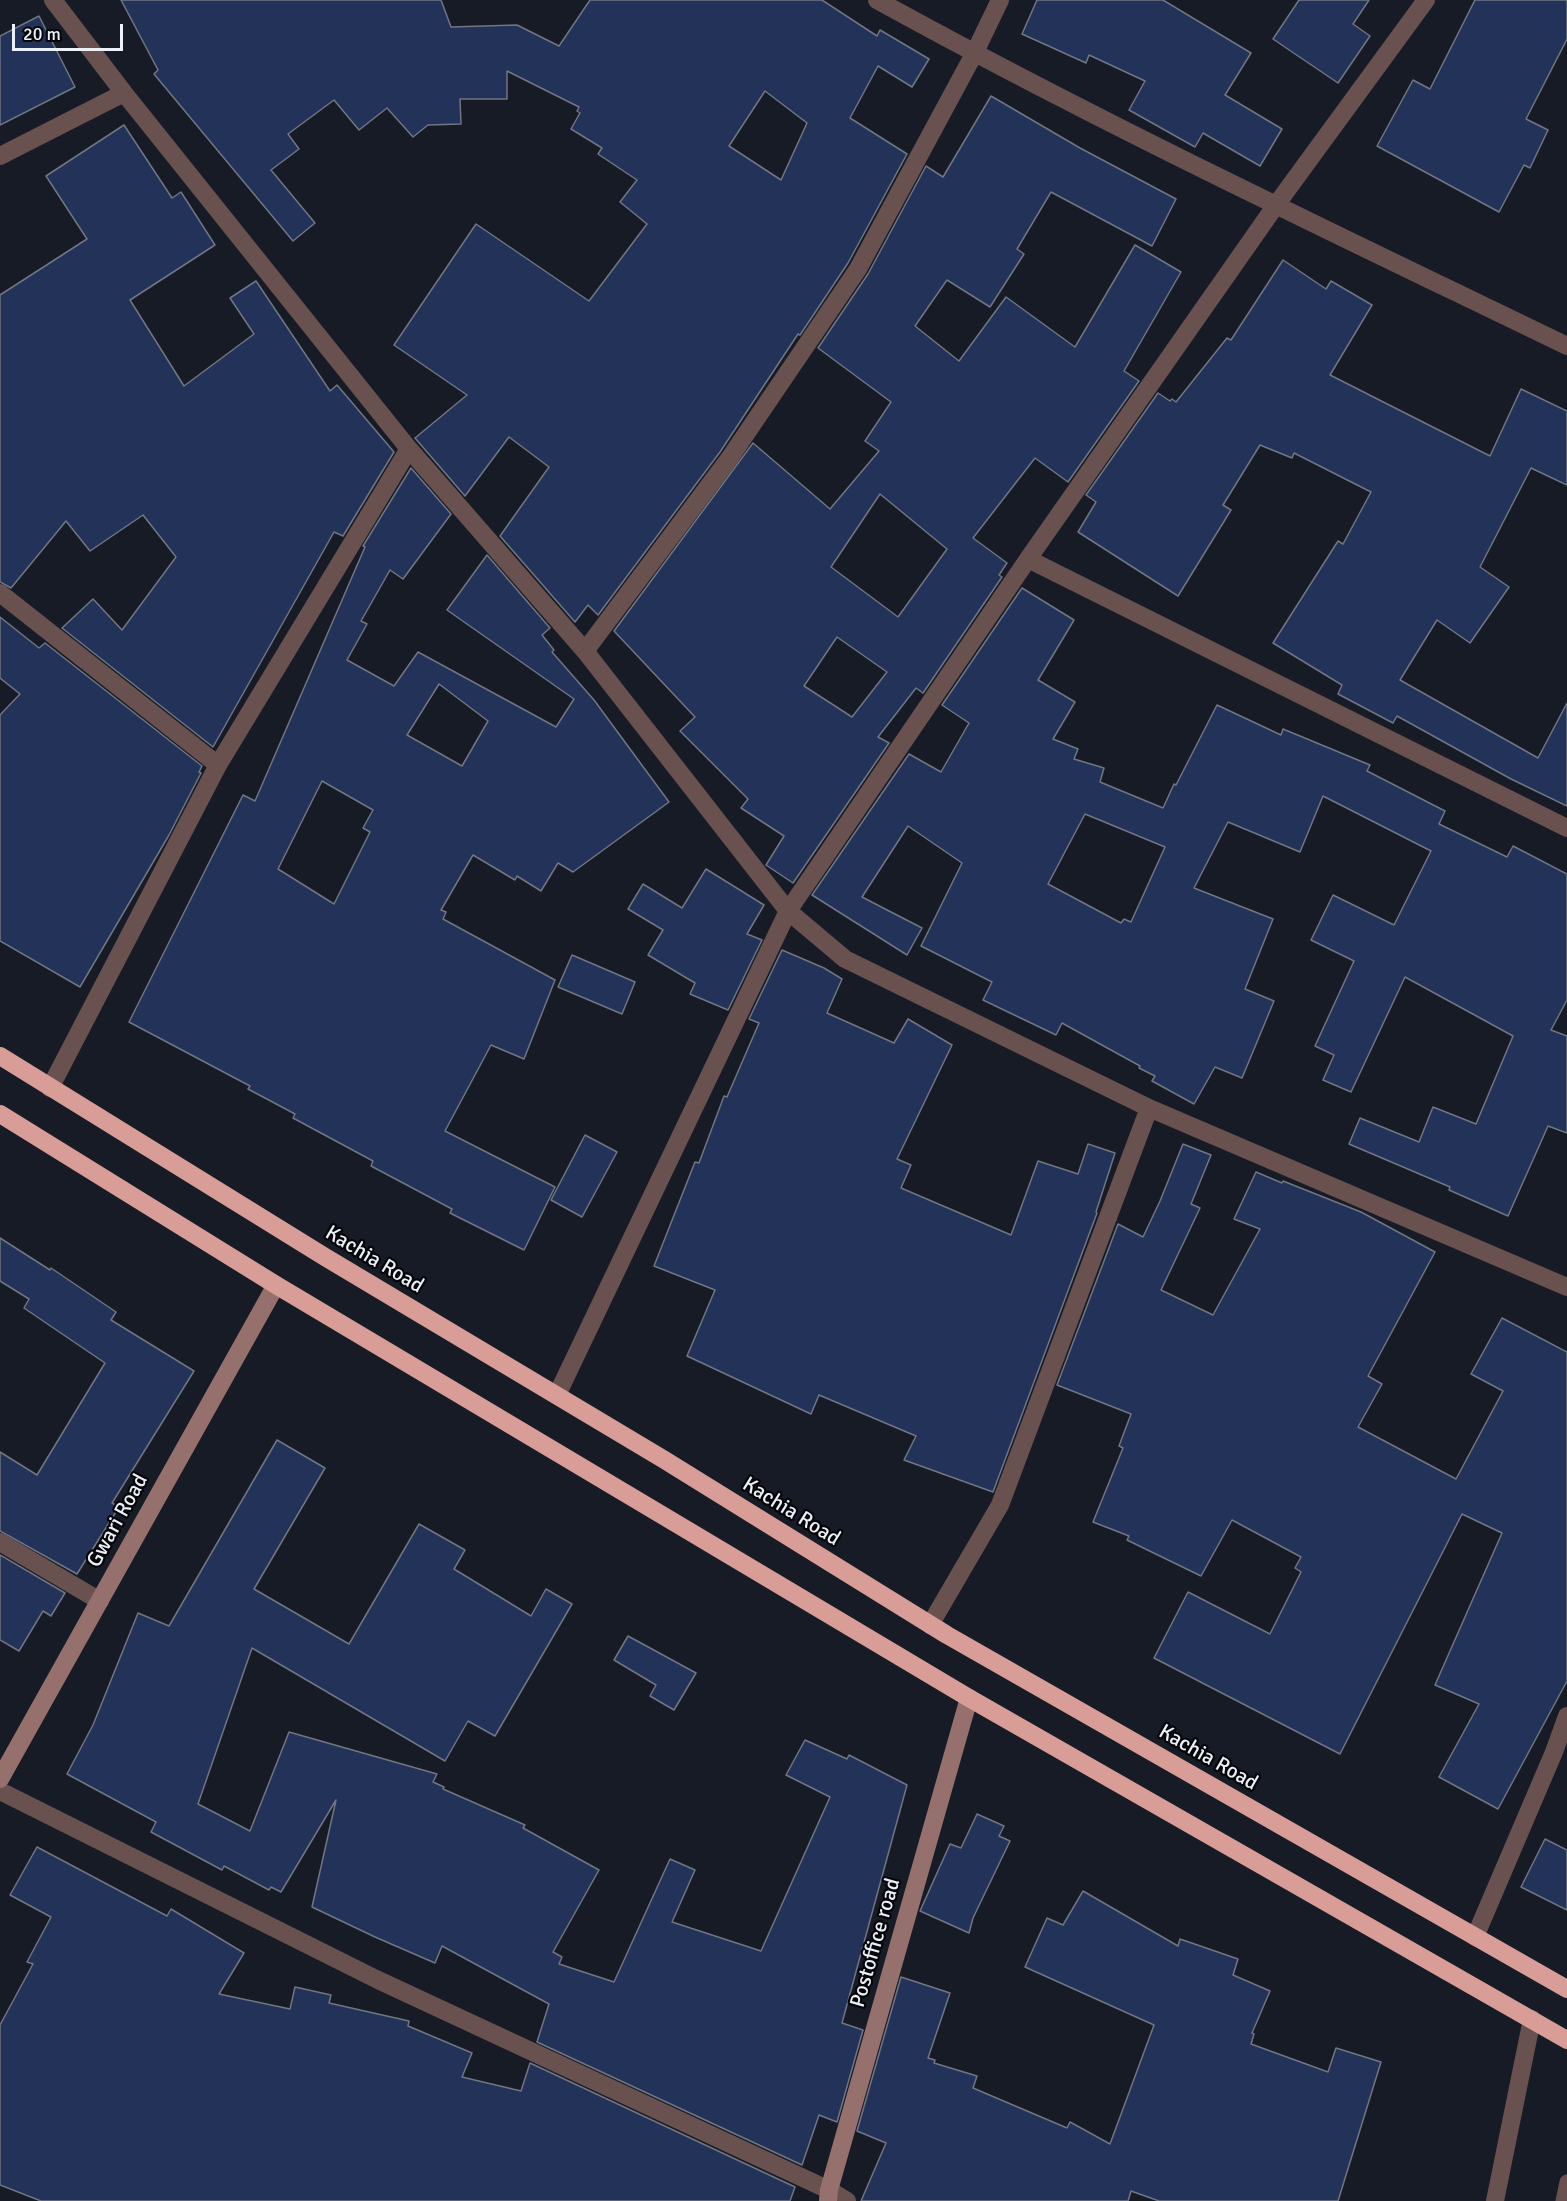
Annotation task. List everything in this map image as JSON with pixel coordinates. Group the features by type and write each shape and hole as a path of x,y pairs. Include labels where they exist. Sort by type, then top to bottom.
{"highway":[{"name":"Kachia Road","path":"0,1056 325,1257 557,1395 930,1625 1567,1989"},
{"path":"0,1114 276,1285 969,1698 1567,2040"}],"street":[{"path":"53,0 124,93 409,449 585,651 788,911 845,959 1149,1108 1567,1287"},
{"path":"877,0 975,54 1276,205 1567,346"},
{"path":"585,651 729,459 858,269 975,54 1000,0"},
{"path":"557,1395 788,911 1028,559 1276,205 1425,0"},
{"path":"0,156 124,93"},
{"path":"50,1088 218,765 409,449"},
{"path":"1028,559 1567,828"},
{"path":"0,593 218,765"},
{"path":"930,1625 1000,1505 1149,1108"},
{"name":"Gwari Road","path":"0,1779 276,1285"},
{"path":"0,1542 100,1601"},
{"name":"Postoffice road","path":"828,2196 969,1698"},
{"path":"1475,1937 1561,1755 1567,1716"},
{"path":"0,1791 376,1979 828,2196 847,2201"},
{"path":"1495,2201 1532,2019"}],"lane":[{"path":"1563,2201 1567,2182"}],"building":[{"path":"121,0 441,0 451,27 517,25 559,46 590,0 822,0 877,36 880,30 929,59 912,87 878,66 850,118 907,154 848,263 720,452 598,615 588,605 575,622 500,536 549,467 509,437 465,496 415,438 467,395 394,345 476,224 589,301 647,224 620,202 637,180 598,154 602,148 571,129 580,113 577,111 579,107 507,71 507,99 460,99 461,124 428,125 413,137 387,108 359,130 334,100 288,134 299,149 271,170 315,223 293,241 154,74 158,70","holes":["765,91 807,123 781,180 729,146"]},
{"path":"1037,0 1163,0 1251,53 1225,95 1282,129 1260,166 1203,133 1195,147 1129,110 1145,81 1089,55 1086,63 1022,34"},
{"path":"1299,0 1369,0 1353,24 1370,36 1338,83 1273,39"},
{"path":"1475,0 1567,0 1567,39 1526,119 1548,130 1530,168 1524,165 1499,212 1377,146 1413,80 1430,89"},
{"path":"39,16 75,87 0,125 0,36"},
{"path":"991,96 1080,148 1176,199 1152,246 1051,192 1017,249 1024,254 990,307 947,280 915,326 959,361 1006,297 1075,347 1135,245 1181,272 1124,371 1139,381 1068,482 1035,458 973,538 1007,563 999,575 1002,577 923,693 916,688 878,737 889,743 793,883 766,865 784,836 741,808 748,799 680,731 695,717 614,631 753,443 830,509 879,451 865,441 891,402 818,348 868,274 926,166 943,177","holes":["880,494 947,549 898,617 831,567","837,637 887,672 852,717 804,686"]},
{"path":"124,125 172,198 181,192 215,245 130,300 184,386 254,334 230,298 256,281 330,391 337,385 394,452 343,536 334,532 213,747 62,628 93,599 122,630 176,557 143,515 90,551 66,521 11,588 0,582 0,295 87,239 46,176"},
{"path":"1283,260 1326,289 1331,281 1372,305 1330,375 1490,456 1521,389 1567,411 1567,485 1531,468 1480,567 1509,587 1470,643 1437,620 1400,680 1538,758 1567,703 1567,806 1511,779 1397,716 1393,723 1338,694 1342,685 1273,643 1338,541 1343,544 1371,492 1294,453 1292,458 1260,445 1223,505 1231,510 1178,596 1078,532 1096,502 1086,495 1158,393 1176,402 1227,338 1231,340"},
{"path":"411,468 451,514 403,579 390,570 361,621 367,624 347,660 394,686 418,652 556,727 574,699 447,610 487,555 550,628 542,635 554,650 552,652 594,700 669,802 573,872 558,863 541,891 517,876 515,880 473,855 441,910 446,912 443,919 555,980 524,1059 491,1045 445,1131 555,1187 524,1250 450,1213 452,1209 371,1166 373,1161 293,1118 295,1114 248,1089 250,1086 129,1022 243,795 255,801 365,547 363,546","holes":["439,684 488,721 462,766 407,735","322,781 373,810 363,828 370,832 334,904 278,869"]},
{"path":"1022,588 1074,620 1038,680 1075,702 1053,739 1078,749 1074,759 1104,768 1100,782 1163,808 1217,705 1281,735 1283,729 1370,765 1367,771 1445,811 1439,824 1507,857 1513,846 1567,874 1567,1000 1551,1030 1567,1036 1567,1133 1548,1126 1508,1216 1449,1190 1450,1187 1349,1144 1360,1118 1419,1142 1433,1107 1476,1124 1513,1036 1405,977 1351,1092 1323,1080 1334,1055 1315,1046 1354,961 1311,940 1333,895 1394,925 1431,851 1323,796 1300,852 1228,822 1194,888 1273,919 1245,989 1274,1001 1242,1078 1215,1067 1194,1104 1152,1081 1155,1076 1139,1068 1140,1066 1062,1023 1056,1035 983,1000 992,982 921,946 962,863 908,826 862,897 922,928 907,955 812,895 909,754 941,772 969,723 942,705","holes":["1085,814 1165,847 1131,922 1124,919 1121,923 1048,884"]},
{"path":"0,617 39,648 45,643 202,766 199,772 201,773 169,835 80,987 0,941 0,715 20,694 0,678"},
{"path":"706,869 764,905 747,934 762,940 728,1010 690,994 695,983 648,955 663,930 628,909 643,884 682,908"},
{"path":"782,950 824,968 842,979 827,1013 894,1043 908,1019 952,1045 897,1159 911,1165 901,1188 1011,1235 1038,1161 1078,1174 1088,1144 1115,1153 1097,1213 993,1492 904,1460 916,1436 819,1395 811,1414 687,1356 715,1290 654,1266 695,1162 699,1163 724,1096 727,1097 759,1023 749,1019"},
{"path":"572,955 635,982 622,1014 558,987"},
{"path":"585,1135 617,1152 582,1217 551,1200"},
{"path":"1183,1144 1211,1155 1191,1204 1200,1208 1161,1290 1213,1315 1260,1229 1234,1219 1256,1172 1361,1212 1435,1252 1368,1376 1382,1384 1358,1427 1456,1479 1503,1391 1471,1374 1502,1318 1567,1352 1567,1681 1498,1809 1439,1777 1479,1704 1435,1685 1502,1533 1462,1514 1340,1754 1154,1658 1188,1592 1270,1634 1301,1572 1295,1568 1301,1557 1232,1520 1201,1576 1127,1540 1129,1536 1093,1522 1123,1448 1119,1446 1131,1414 1057,1385 1118,1224 1143,1237"},
{"path":"0,1238 50,1270 51,1268 116,1312 111,1320 194,1371 112,1503 119,1507 77,1574 0,1531 0,1452 37,1475 105,1363 24,1308 29,1299 0,1281"},
{"path":"277,1440 325,1468 254,1589 349,1644 419,1524 465,1550 454,1569 531,1616 546,1589 572,1604 495,1736 468,1721 445,1761 252,1648 198,1804 250,1831 289,1732 437,1774 433,1782 444,1787 443,1789 525,1825 523,1828 599,1870 553,1952 562,1957 559,1964 614,1982 670,1859 695,1870 672,1922 761,1951 830,1797 786,1775 805,1740 847,1759 849,1755 907,1785 842,2023 863,2030 837,2122 819,2115 802,2165 537,2042 549,2004 442,1946 435,1963 312,1907 336,1800 281,1892 271,1887 269,1890 224,1866 222,1870 151,1832 156,1822 67,1774 93,1725 138,1613 169,1626"},
{"path":"0,1555 65,1593 51,1616 43,1611 19,1651 0,1640"},
{"path":"628,1636 696,1673 674,1710 650,1696 656,1685 614,1660"},
{"path":"977,1814 1004,1826 999,1836 1010,1841 973,1918 969,1933 920,1911 950,1844 961,1848"},
{"path":"1545,1839 1567,1850 1567,1910 1521,1887"},
{"path":"37,1847 167,1916 171,1909 244,1953 219,1994 290,2009 295,1987 331,1995 329,2003 409,2021 408,2026 472,2053 462,2077 521,2091 530,2063 795,2187 790,2201 41,2201 0,2185 0,2025 33,1964 27,1962 51,1917 10,1895"},
{"path":"1083,1891 1178,1946 1180,1939 1238,1959 1233,1975 1270,1991 1252,2033 1254,2034 1251,2044 1328,2072 1336,2048 1381,2062 1338,2201 1159,2201 1131,2191 1128,2201 861,2201 886,2143 857,2131 901,1977 950,1993 928,2058 935,2060 934,2063 977,2076 973,2088 1067,2128 1070,2122 1110,2144 1154,2025 1025,1967 1047,1918 1063,1925"}]}
